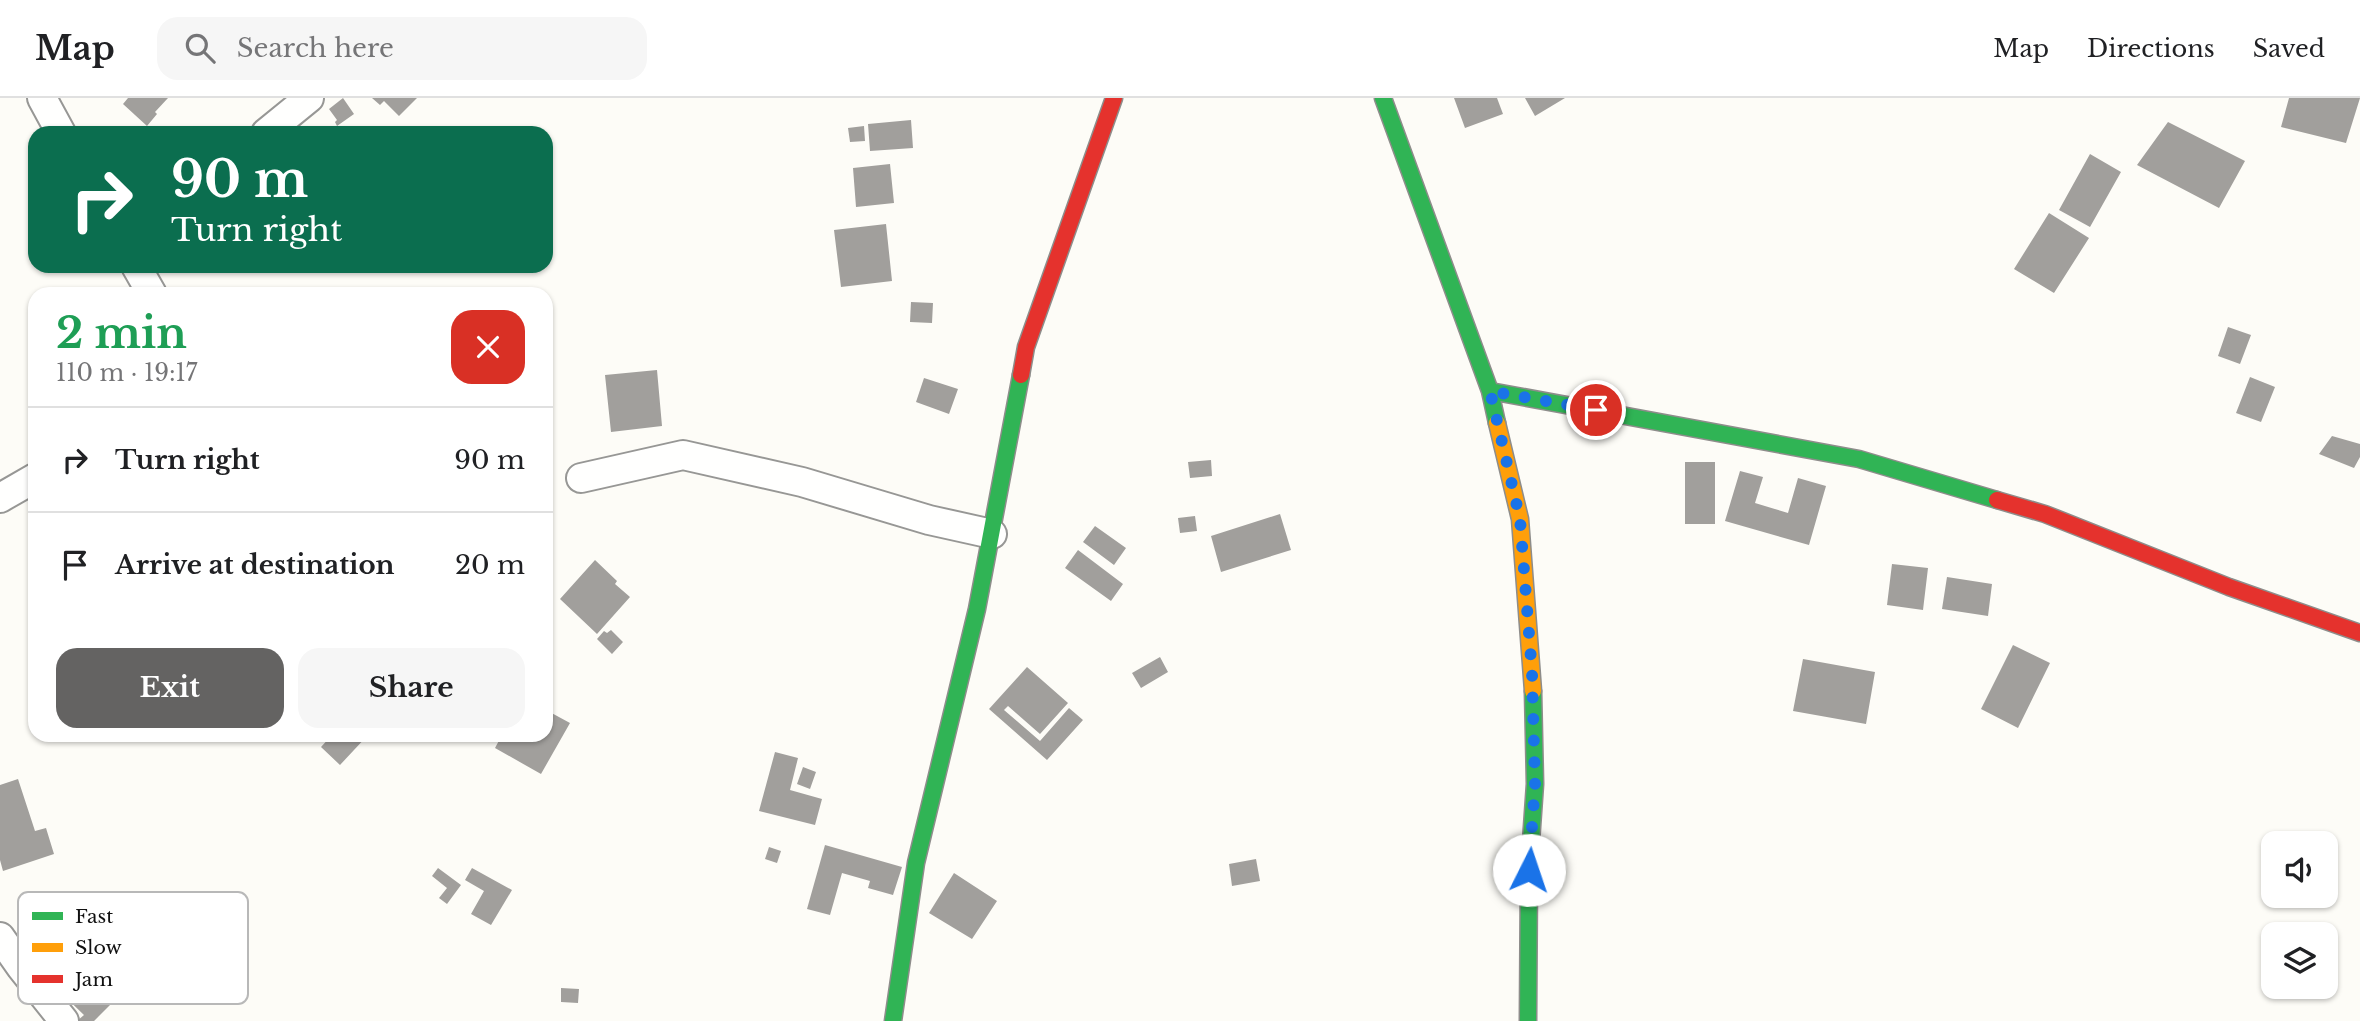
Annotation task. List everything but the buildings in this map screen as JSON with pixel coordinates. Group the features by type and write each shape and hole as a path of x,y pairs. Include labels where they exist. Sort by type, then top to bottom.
{"street":[{"path":"42,98 57,126"},
{"path":"275,126 309,98"},
{"path":"893,1021 916,863 977,609 1026,347 1114,98"},
{"path":"1383,98 1490,391 1520,519 1532,672 1535,784 1529,870 1528,1021"},
{"path":"1490,391 1859,459 2045,514 2229,587 2360,633"},
{"path":"581,478 683,455 802,482 929,520 992,534"},
{"path":"0,498 28,482"},
{"path":"0,937 18,963"},
{"path":"50,1004 64,1021"}],"traffic: fast":[{"path":"1383,98 1490,391 1497,423"},
{"path":"893,1021 916,863 977,609 1021,375"},
{"path":"1490,391 1859,459 1997,500"},
{"path":"1528,1021 1529,870 1535,784 1533,691"}],"traffic: slow":[{"path":"1497,423 1520,519 1533,691"}],"traffic: jam":[{"path":"1021,375 1026,347 1114,98"},
{"path":"1997,500 2045,514 2229,587 2360,633"}],"route":[{"path":"1529,870 1535,784 1532,672 1520,519 1490,391 1596,410"}]}
